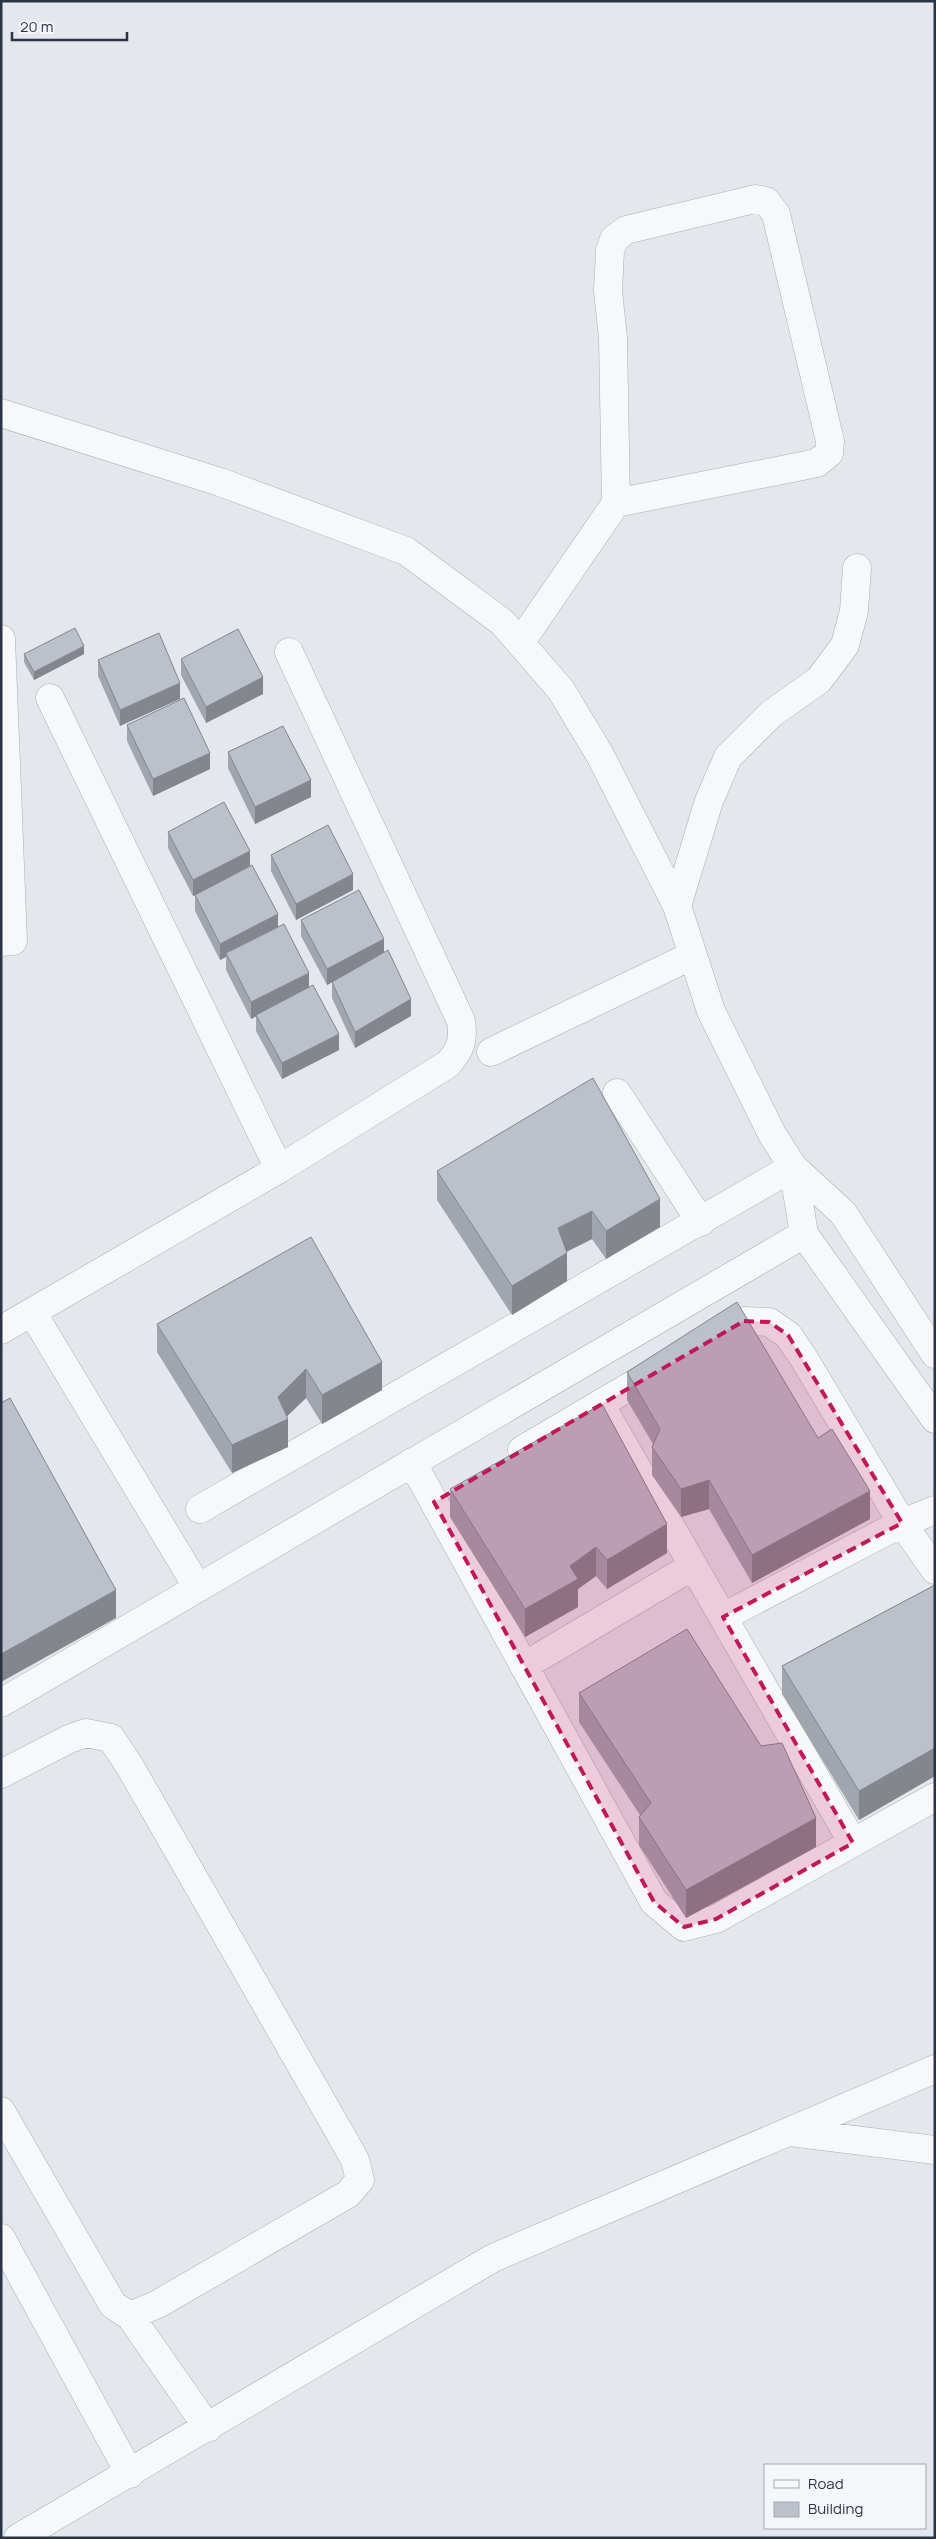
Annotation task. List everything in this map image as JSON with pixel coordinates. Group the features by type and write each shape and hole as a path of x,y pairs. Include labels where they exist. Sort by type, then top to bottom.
{"street":[{"path":"520,643 616,503 613,338 608,291 610,251 614,239 626,230 755,199 766,201 776,214 830,441 829,453 817,462 616,503"},
{"path":"1,413 220,482 406,551 502,622 561,690 600,755 677,906 711,1011 772,1134 793,1167 843,1213 935,1354"},
{"path":"677,906 709,801 728,758 771,714 819,680 845,645 854,611 857,568"},
{"path":"1,639 13,941 1,942"},
{"path":"1,1330 279,1169 448,1064 459,1052 463,1038 461,1021 289,652"},
{"path":"50,698 279,1169"},
{"path":"491,1052 693,955"},
{"path":"617,1093 701,1222"},
{"path":"200,1508 701,1222 793,1167"},
{"path":"793,1167 804,1234 935,1419"},
{"path":"1,1703 804,1234"},
{"path":"32,1312 198,1588"},
{"path":"500,1463 744,1321 769,1322 788,1335 803,1357 902,1523 935,1570"},
{"path":"600,1404 852,1842"},
{"path":"412,1462 654,1902 684,1927 716,1919 935,1796"},
{"path":"434,1502 459,1487"},
{"path":"723,1617 902,1523 935,1510"},
{"path":"524,1666 693,1566"},
{"path":"1,1774 69,1738 86,1733 111,1738 129,1765 342,2134 360,2180 348,2194 158,2304 130,2316"},
{"path":"18,2538 130,2474 493,2258 935,2069"},
{"path":"1,2111 112,2304 130,2316 208,2428"},
{"path":"789,2132 935,2150"},
{"path":"1,2238 130,2474"}],"highlighted area":[{"path":"744,1321 769,1322 788,1335 902,1523 723,1617 853,1843 716,1919 684,1927 654,1902 434,1502"}],"building":[{"path":"75,628 84,646 34,672 24,654"},
{"path":"238,629 263,677 206,707 181,659"},
{"path":"159,633 180,683 120,710 98,660"},
{"path":"184,698 210,753 153,779 127,725"},
{"path":"283,726 311,780 255,807 228,752"},
{"path":"224,802 250,851 193,880 168,832"},
{"path":"328,825 353,874 296,904 271,855"},
{"path":"252,865 278,914 220,944 195,895"},
{"path":"359,890 384,939 327,969 301,920"},
{"path":"284,924 309,973 251,1002 226,953"},
{"path":"388,950 411,999 355,1032 332,982"},
{"path":"313,985 339,1034 282,1063 256,1015"},
{"path":"593,1078 660,1199 606,1231 592,1211 558,1228 567,1253 512,1286 437,1171"},
{"path":"311,1237 382,1362 322,1395 306,1369 278,1397 288,1419 232,1445 157,1324"},
{"path":"737,1302 818,1438 832,1429 870,1491 752,1555 709,1480 681,1489 652,1447 660,1429 627,1372"},
{"path":"10,1398 116,1590 1,1654 1,1403"},
{"path":"602,1404 667,1524 607,1560 596,1547 570,1566 578,1579 525,1609 450,1489"},
{"path":"935,1585 935,1748 859,1791 782,1666"},
{"path":"687,1629 761,1746 782,1743 816,1818 686,1890 639,1817 651,1803 579,1693"}]}
